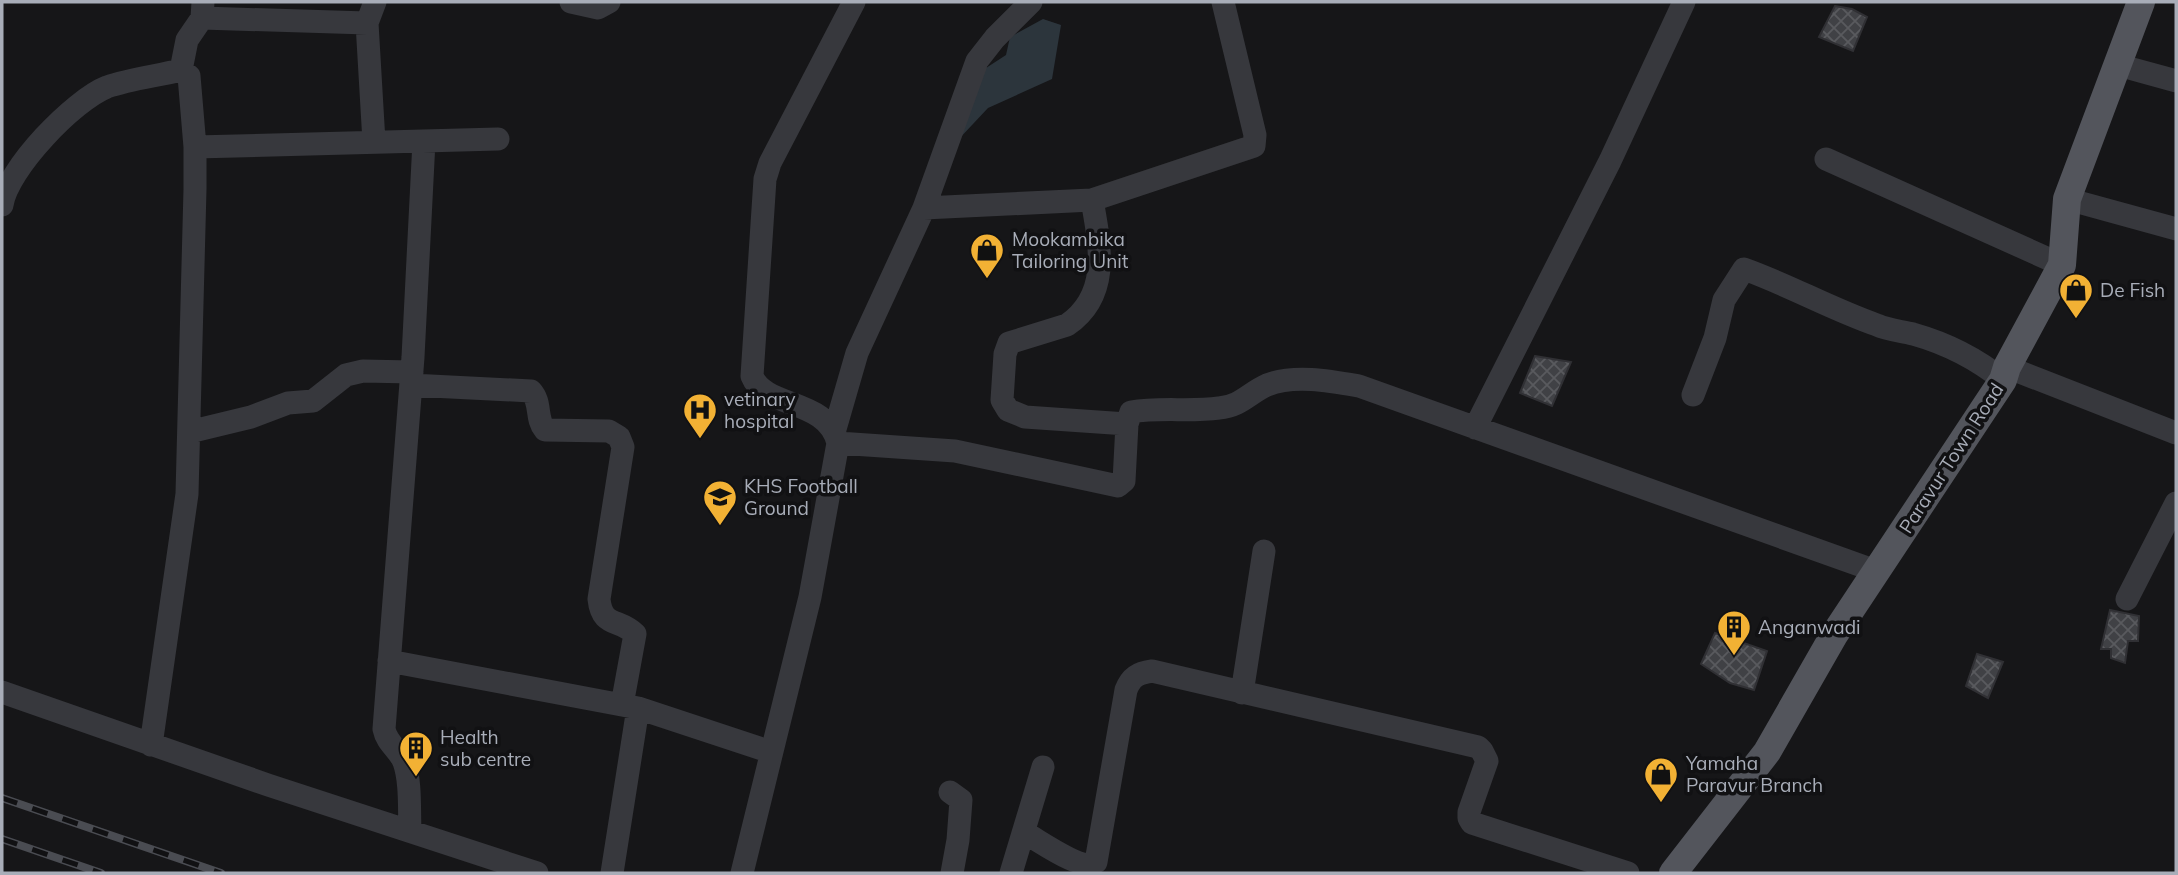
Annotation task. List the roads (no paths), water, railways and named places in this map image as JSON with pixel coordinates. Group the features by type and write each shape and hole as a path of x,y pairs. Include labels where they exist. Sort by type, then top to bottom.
{"main road":[{"name":"Paravur Town Road","path":"1673,873 1767,752 1834,635 2005,374 2062,265 2067,199 2141,2"}],"street":[{"path":"572,2 598,8 609,2"},
{"path":"854,2 770,163 765,179 752,376 761,386 825,419 836,436 955,452 1118,486 1124,481 1127,424 1132,412 1217,409 1244,401 1273,383 1317,380 1359,386 1876,571"},
{"path":"742,873 810,597 836,436 857,353 923,208 977,61 995,38 1031,2"},
{"path":"923,208 1093,200 1254,146 1255,135 1223,2"},
{"path":"1475,428 1610,161 1684,2"},
{"path":"181,70 187,40 202,10 371,12 374,142"},
{"path":"2118,65 2176,81"},
{"path":"2,205 11,180 30,151 84,101 107,87 181,70 189,76 195,147 187,494 151,745"},
{"path":"195,147 498,139"},
{"path":"410,830 403,758 386,738 384,729 412,378 424,141"},
{"path":"1826,159 2062,265"},
{"path":"2067,199 2176,229"},
{"path":"1093,200 1101,248 1101,267 1087,305 1076,320 1067,325 1009,343 1005,354 1002,400 1009,410 1025,417 1127,424"},
{"path":"1693,395 1716,338 1724,300 1744,269 1785,284 1822,303 1879,326 1916,335 2005,374 2176,433"},
{"path":"189,432 288,403 313,401 346,375 363,371 531,391 539,402 541,426 545,430 608,431 620,437 623,447 599,600 604,617 627,627 635,634 612,873"},
{"path":"2127,598 2176,503"},
{"path":"1242,693 1264,551"},
{"path":"389,661 630,706 771,752"},
{"path":"1025,833 1082,864 1093,865 1096,862 1126,690 1130,680 1152,671 1478,747 1487,761 1469,812 1472,822 1629,873"},
{"path":"2,692 151,745 537,873"},
{"path":"1011,873 1043,767"},
{"path":"950,792 961,800 952,873"}],"railway":[{"path":"2,798 221,873"},
{"path":"2,839 101,873"}],"place":[{"name":"Mookambika Tailoring Unit","path":"987,280"},
{"name":"De Fish","path":"2076,320"},
{"name":"vetinary hospital","path":"700,440"},
{"name":"KHS Football Ground","path":"720,527"},
{"name":"Anganwadi","path":"1734,657"},
{"name":"Health sub centre","path":"416,778"},
{"name":"Yamaha Paravur Branch","path":"1661,804"}]}
